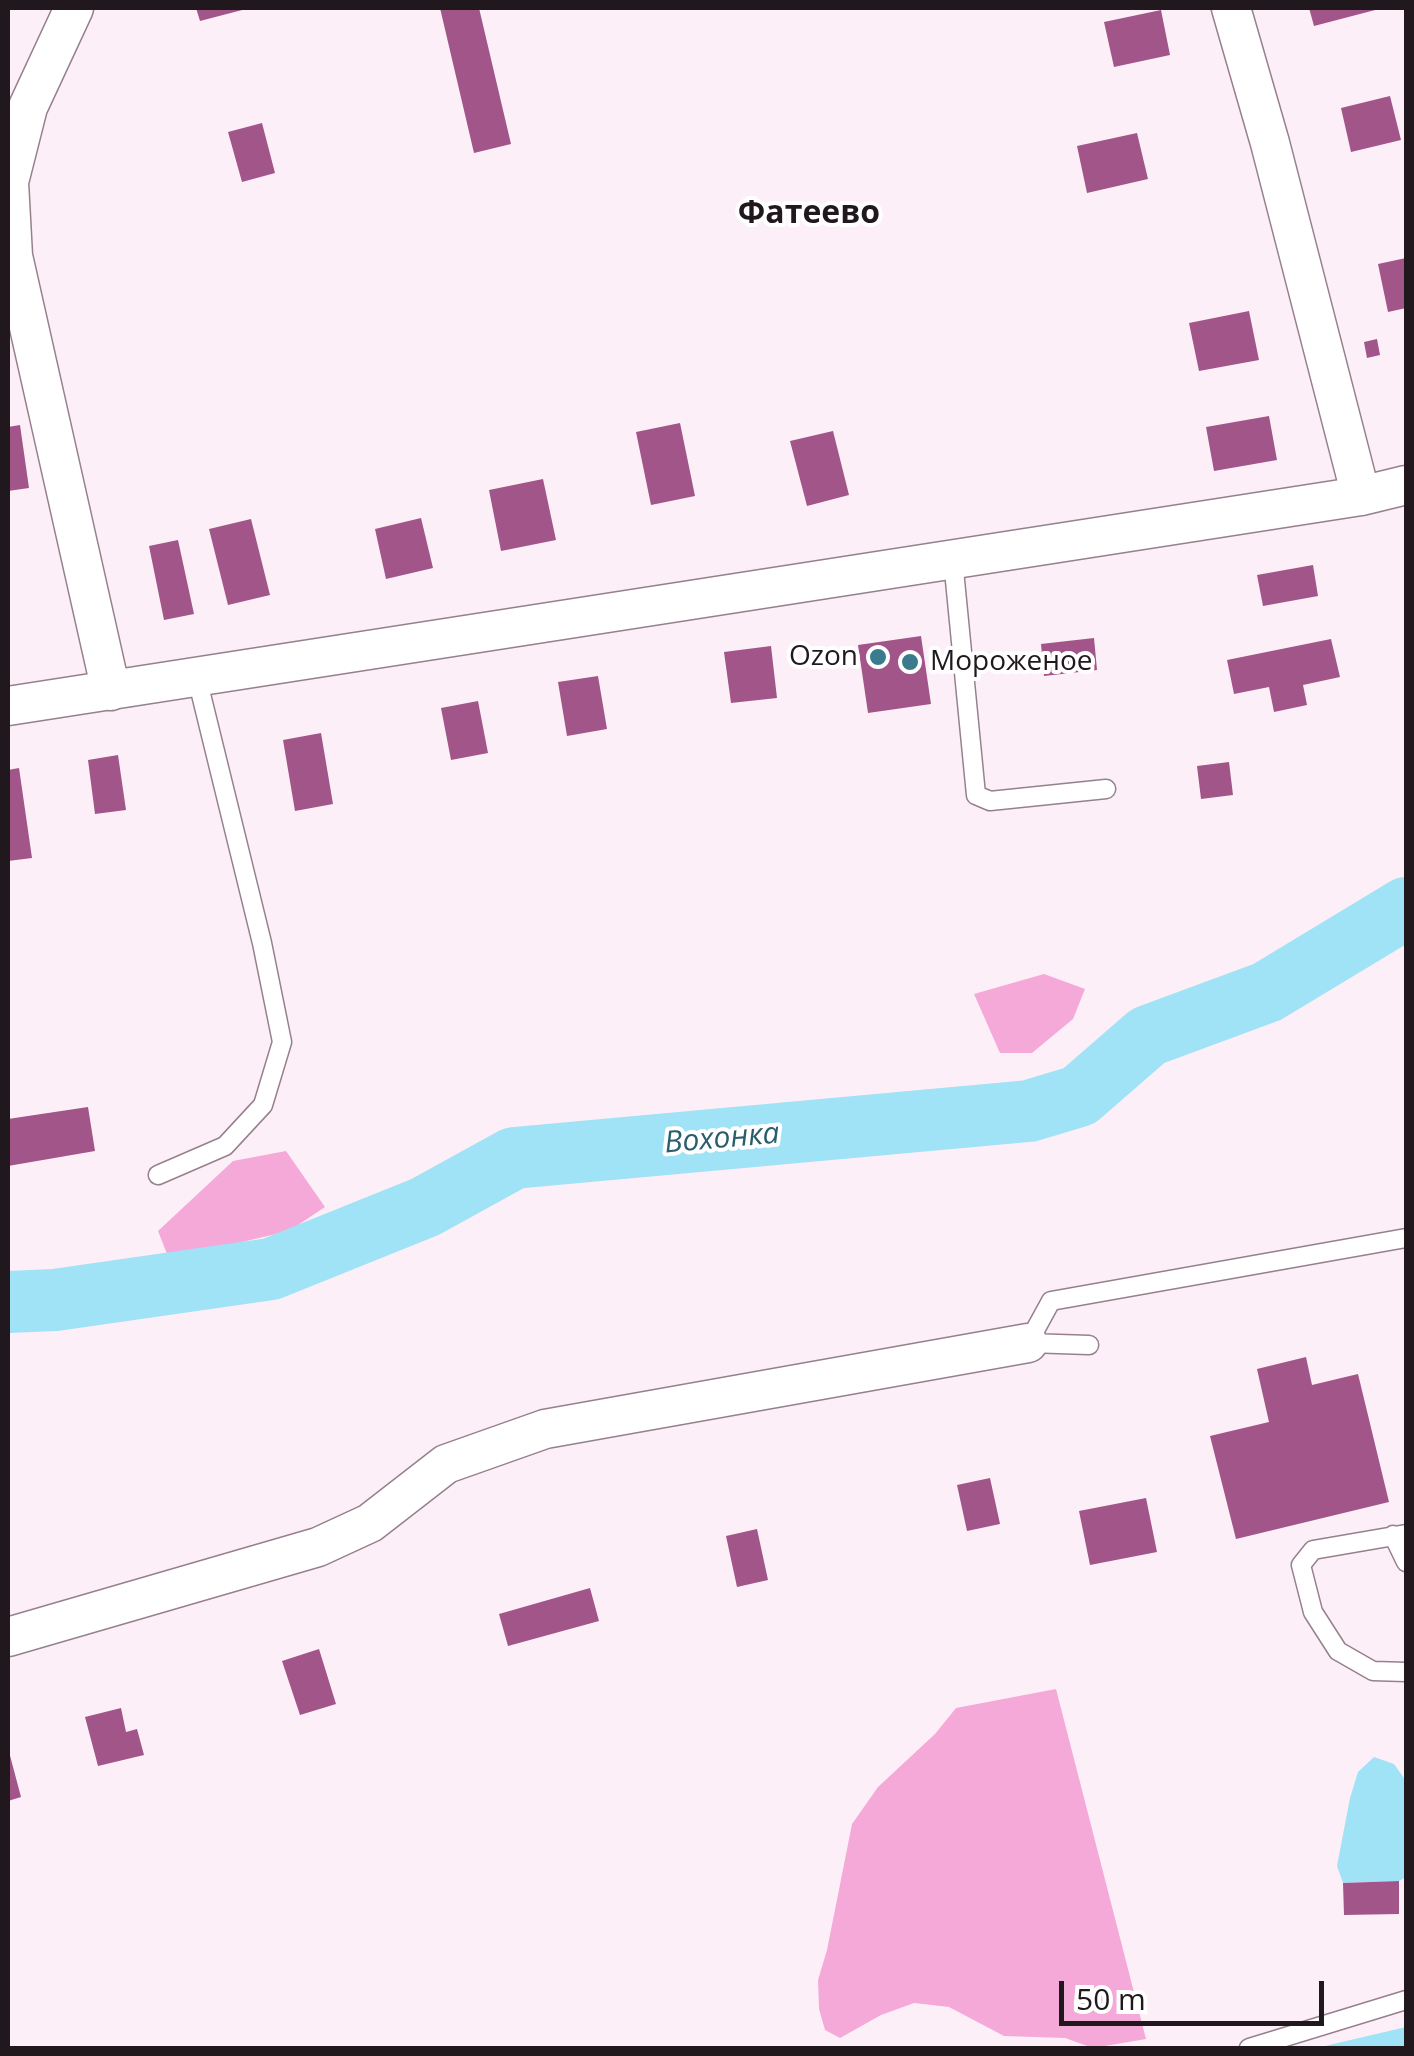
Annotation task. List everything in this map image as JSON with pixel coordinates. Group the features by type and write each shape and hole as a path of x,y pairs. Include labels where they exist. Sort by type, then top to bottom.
{"street":[{"path":"74,8 28,107 10,182 13,256 111,691"},
{"path":"1231,8 1362,496"},
{"path":"8,706 1362,496 1406,486"},
{"path":"8,1637 318,1547 370,1523 446,1464 545,1429 1028,1342"}],"lane":[{"path":"953,560 976,794 990,801 1106,789"},
{"path":"158,1175 226,1146 263,1105 282,1042 262,943 197,678"},
{"path":"1090,1344 1028,1342 1050,1300 1406,1238"},
{"path":"1406,1562 1400,1534 1314,1550 1301,1565 1313,1612 1338,1650 1373,1671 1406,1672"},
{"path":"1249,2048 1406,2000"}],"shaded area":[{"path":"1044,974 1085,989 1073,1019 1032,1053 1000,1053 974,994"},
{"path":"286,1151 325,1207 289,1231 169,1259 158,1231 233,1161"},
{"path":"1056,1689 1146,2039 1093,2048 1065,2038 1004,2036 949,2007 914,2003 881,2015 840,2038 825,2030 819,2009 818,1980 852,1824 878,1787 935,1734 956,1708"}],"water":[{"path":"1374,1757 1394,1764 1406,1781 1406,1877 1399,1881 1343,1883 1337,1866 1350,1798 1358,1772"},
{"path":"1406,2027 1406,2048 1319,2048 1329,2045"}],"building":[{"path":"196,8 246,8 246,9 200,21"},
{"path":"440,8 479,8 511,144 474,153"},
{"path":"1309,8 1379,8 1379,9 1314,26"},
{"path":"1161,10 1170,55 1114,67 1104,22"},
{"path":"1390,96 1401,140 1351,152 1341,108"},
{"path":"262,123 275,173 242,182 228,132"},
{"path":"1137,133 1148,179 1087,193 1077,146"},
{"path":"1406,258 1406,308 1388,312 1378,264"},
{"path":"1249,311 1259,360 1199,371 1189,323"},
{"path":"1377,339 1380,355 1367,358 1364,342"},
{"path":"1269,416 1277,460 1214,471 1206,427"},
{"path":"680,423 695,496 651,505 636,432"},
{"path":"20,425 29,488 8,491 8,427"},
{"path":"833,431 849,495 807,506 790,441"},
{"path":"543,479 556,540 501,551 489,490"},
{"path":"421,518 433,568 386,579 375,529"},
{"path":"251,519 270,595 228,605 209,529"},
{"path":"178,540 194,614 164,620 149,546"},
{"path":"1313,565 1318,596 1263,606 1257,575"},
{"path":"921,636 931,704 868,713 858,645"},
{"path":"1094,638 1097,670 1044,676 1041,644"},
{"path":"1331,639 1340,677 1303,685 1307,705 1274,712 1269,687 1234,694 1227,660"},
{"path":"771,646 777,698 731,703 724,652"},
{"path":"598,676 607,729 567,736 558,682"},
{"path":"478,701 488,753 451,760 441,708"},
{"path":"321,733 333,804 295,811 283,740"},
{"path":"118,755 126,810 95,814 88,760"},
{"path":"1229,762 1233,795 1201,799 1197,766"},
{"path":"19,768 32,858 8,861 8,770"},
{"path":"88,1107 95,1151 8,1166 8,1119"},
{"path":"1306,1357 1312,1385 1358,1374 1389,1502 1236,1539 1210,1436 1269,1422 1257,1369"},
{"path":"990,1478 1000,1524 967,1531 957,1485"},
{"path":"1146,1498 1157,1552 1090,1565 1079,1511"},
{"path":"757,1529 768,1580 737,1587 726,1536"},
{"path":"590,1588 599,1621 508,1646 499,1614"},
{"path":"319,1649 336,1704 300,1715 282,1661"},
{"path":"121,1708 126,1732 137,1729 144,1755 98,1766 85,1717"},
{"path":"8,1748 21,1797 8,1801"},
{"path":"1399,1881 1399,1914 1344,1915 1343,1883"}],"waterway":[{"name":"Вохонка","path":"8,1302 55,1300 271,1269 425,1207 514,1158 1029,1111 1079,1096 1148,1036 1267,992 1406,908"}],"place":[{"name":"Ozon","path":"878,657"},
{"name":"Мороженое","path":"910,662"}],"district":[{"name":"Фатеево","path":"809,214"}]}
